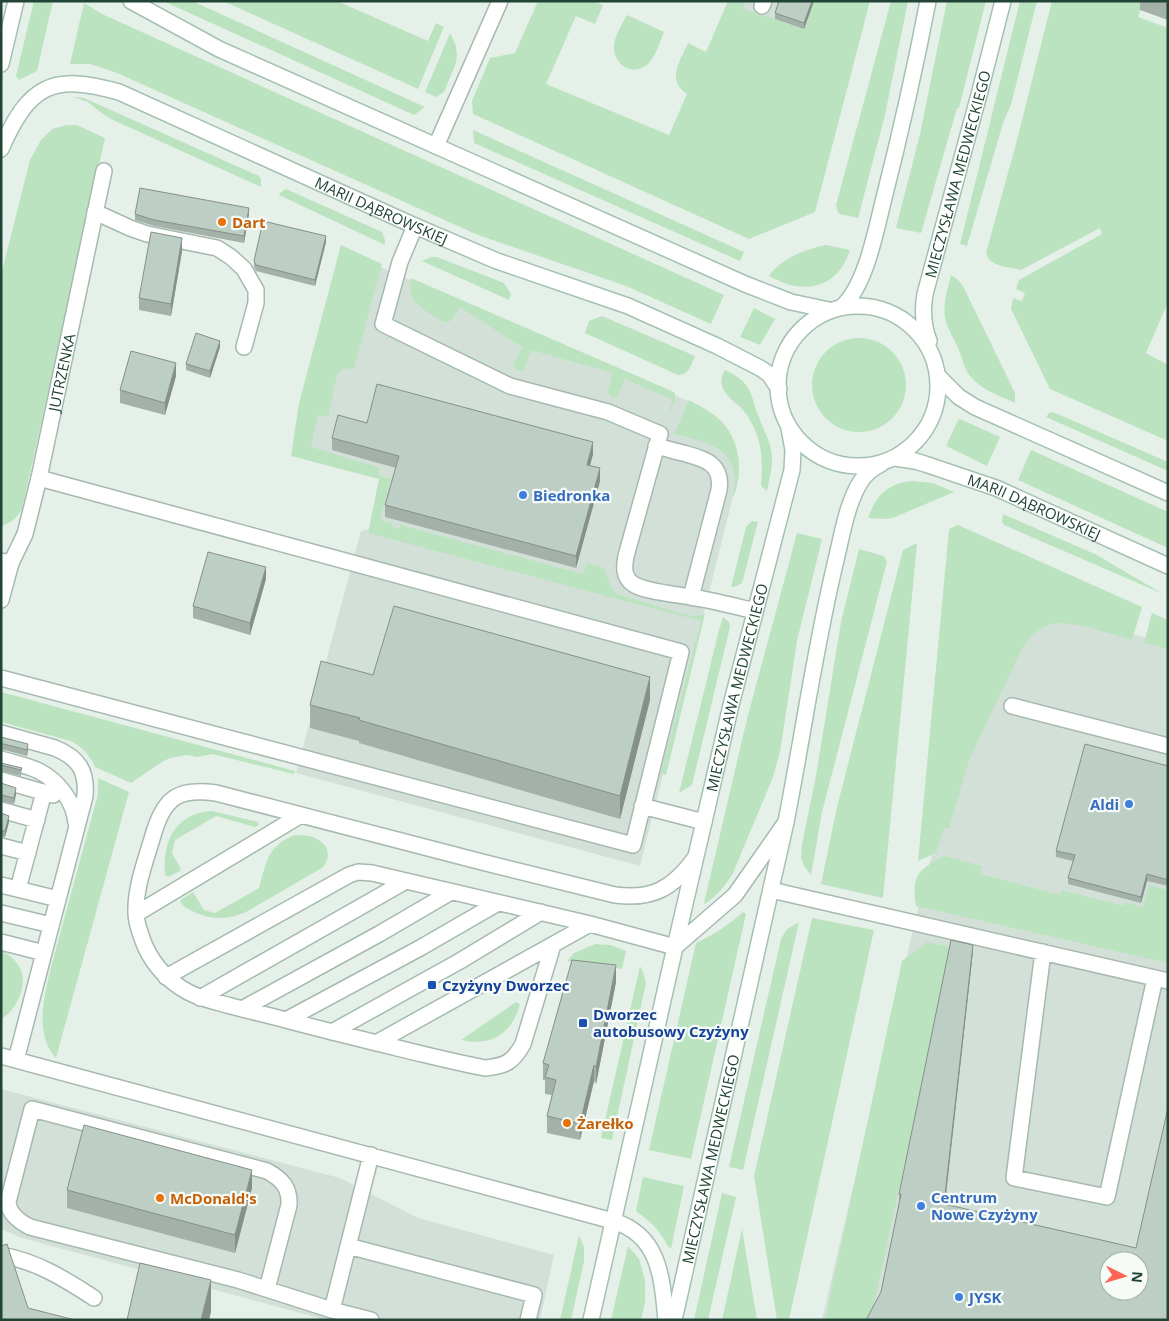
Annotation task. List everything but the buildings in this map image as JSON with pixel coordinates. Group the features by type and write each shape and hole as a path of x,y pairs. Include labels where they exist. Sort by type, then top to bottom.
{"street":[{"path":"1,64 16,1"},
{"path":"131,1 219,49 745,284 791,302 836,309 848,301 858,284 871,247 908,104 928,1"},
{"path":"436,146 500,1"},
{"name":"MIECZYSŁAWA MEDWECKIEGO","path":"930,345 922,313 925,294 1003,1"},
{"name":"MARII DĄBROWSKIEJ","path":"1,149 11,126 18,116 37,94 48,88 66,84 90,85 119,92 415,226 497,261 637,310 752,364 768,374 779,389"},
{"name":"JUTRZENKA","path":"1,600 6,562 24,534 38,478 104,171"},
{"path":"95,212 147,234 217,248 244,268 256,290 256,304 244,347"},
{"path":"415,226 400,262 383,324 510,386 608,412 660,434 626,556 624,568 627,577 633,583 643,588 755,611"},
{"path":"853,306 869,308 892,314 918,330 930,345 938,376 938,400 930,423 908,450 888,461 869,465 846,465 819,456 801,445 794,437 789,428 779,389 781,367 789,344 811,319 836,309 853,306"},
{"path":"938,376 959,397 975,406 1168,493"},
{"name":"MIECZYSŁAWA MEDWECKIEGO","path":"591,1320 731,705 792,470 793,450 789,428"},
{"path":"656,446 700,458 712,464 720,476 720,490 691,597"},
{"name":"MIECZYSŁAWA MEDWECKIEGO","path":"674,1320 786,822 815,655 829,590 850,507 862,480 871,470 888,461"},
{"name":"MARII DĄBROWSKIEJ","path":"888,461 915,461 996,488 1168,566"},
{"path":"1,678 633,845 681,652 38,478"},
{"path":"1012,706 1168,746"},
{"path":"1,733 56,748 70,755 80,765 86,780 85,796 44,952 9,1058 625,1224 640,1236 654,1257 660,1273 666,1320"},
{"path":"1,760 33,768 44,774 60,788 75,811 77,828"},
{"path":"1,780 44,792 64,800 75,811"},
{"path":"553,945 527,1035 519,1051 509,1062 485,1068 376,1043 200,998 172,983 158,968 145,947 136,914 139,886 158,818 164,807 181,794 191,791 216,793 482,862 623,896 648,894 667,887 686,871 695,858"},
{"path":"18,889 44,792"},
{"path":"642,806 704,822"},
{"path":"1,810 36,820"},
{"path":"136,914 301,815"},
{"name":"MIECZYSŁAWA MEDWECKIEGO","path":"675,947 735,895 786,822"},
{"path":"1,846 28,853"},
{"path":"166,977 349,875 358,872 541,912 675,947"},
{"path":"200,998 406,881"},
{"path":"1,885 58,899"},
{"path":"771,890 1042,952 1161,980 1107,1197 1014,1178 1042,952"},
{"path":"242,1009 451,892"},
{"path":"286,1020 498,903"},
{"path":"332,1032 541,912"},
{"path":"1,913 51,925"},
{"path":"376,1043 590,924"},
{"path":"1,942 44,952"},
{"path":"267,1288 290,1196 282,1182 275,1176 267,1171 32,1109 8,1202 9,1208 22,1223 30,1227 267,1288 332,1310 371,1320"},
{"path":"332,1310 371,1155"},
{"path":"348,1246 534,1295 528,1320"},
{"path":"1,1255 38,1265 60,1276 94,1298"}],"shaded area":[{"path":"745,1 814,1 804,29 743,8"},
{"path":"355,256 695,404 719,421 737,481 640,866 296,773 361,531 371,529 383,478 302,456"},
{"path":"1049,611 1168,644 1168,1320 822,1320 925,878 962,759 1024,633"},
{"path":"1,1089 340,1178 418,1218 554,1255 540,1320 326,1320 22,1238 1,1229"}],"green space":[{"path":"34,1 53,1 37,71 19,80 16,76"},
{"path":"163,1 192,1 425,107 414,115"},
{"path":"223,1 337,1 428,41 436,23 444,27 418,89"},
{"path":"538,1 594,1 603,5 595,24 576,16 546,84 669,135 687,94 677,83 676,76 679,63 688,43 706,52 728,1 745,1 743,8 804,29 814,1 870,1 815,212 749,239 473,114 472,101 490,58 515,53"},
{"path":"891,1 908,1 885,115 858,218 840,214 836,205"},
{"path":"947,1 986,1 959,108 957,108 921,233 896,228 920,134"},
{"path":"1020,1 1037,1 1011,105 1003,123 967,246 960,244"},
{"path":"1052,1 1143,1 1138,17 1168,28 1168,302 1146,353 1168,365 1168,441 1050,389 1011,309 1013,298 1022,301 1025,293 1016,289 1019,280 1102,234 1100,228 1021,270 995,264 988,258 986,253"},
{"path":"84,3 102,14 724,295 711,324 626,286 478,235 117,73 90,64 70,64"},
{"path":"627,15 664,32 651,61 636,70 625,67 620,63 614,52 616,37"},
{"path":"450,33 456,46 456,63 444,92 436,97 425,92"},
{"path":"73,97 84,98 259,176 261,187 113,120 88,102"},
{"path":"67,125 77,125 105,138 22,509 13,520 1,526 1,275 30,160 41,140 52,129"},
{"path":"473,130 744,252 740,261 474,143"},
{"path":"286,189 382,232 385,245 279,195"},
{"path":"341,245 382,264 354,369 344,369 337,375 328,417 318,415 311,447 380,468 378,475 391,479 380,520 392,523 392,527 399,529 400,525 583,574 586,563 599,566 605,570 610,585 617,594 690,616 705,614 666,775 661,773 701,621 368,533 379,479 291,456 299,403"},
{"path":"826,245 850,250 841,268 828,281 801,287 787,284 769,276 780,265 794,256"},
{"path":"431,257 437,257 504,283 511,294 509,300 422,261"},
{"path":"951,275 963,286 1015,393 1015,403 992,393 976,383 965,368 945,316 946,298"},
{"path":"411,278 674,392 673,405 666,418 673,400 625,379 615,398 610,396 608,391 613,373 531,350 524,370 516,369 513,364 523,348 460,307 448,322 433,316 418,305 412,297"},
{"path":"754,308 775,319 760,345 740,337"},
{"path":"602,316 695,356 689,369 682,375 678,375 585,333 589,321"},
{"path":"859,338 877,342 892,352 902,367 906,385 902,403 892,418 877,428 859,432 841,428 826,418 816,403 812,385 816,367 826,352 841,342"},
{"path":"725,370 740,378 747,386 768,441 772,460 767,491 761,484 761,455 757,435 745,413 723,389 721,381"},
{"path":"689,400 719,419 732,436 739,461 737,488 734,496 735,480 729,459 714,446 674,434"},
{"path":"1053,412 1168,462 1168,471 1046,417 1049,413"},
{"path":"960,419 1000,437 987,466 946,446"},
{"path":"1031,450 1168,512 1168,548 1018,480"},
{"path":"913,481 933,483 954,492 895,517 886,519 868,518 875,503 884,492 897,484"},
{"path":"1003,514 1095,554 1163,594 1004,525 1002,521"},
{"path":"752,521 758,522 742,583 731,587 746,527"},
{"path":"958,525 1142,607 1132,640 1083,626 1063,623 1045,626 1037,631 1022,649 970,758 949,828 944,828 936,853 918,861 949,529"},
{"path":"797,533 822,539 797,641 780,752 773,777 733,873 721,890 705,904 747,719"},
{"path":"917,543 883,898 821,884 837,807 903,550"},
{"path":"859,549 884,556 887,562 822,812 811,875 801,858 802,844 816,776 841,622"},
{"path":"1152,613 1168,620 1168,649 1144,643"},
{"path":"723,617 729,622 730,627 692,785 679,793 719,630"},
{"path":"1,692 295,771 294,774 212,754 197,757 187,755 170,758 162,762 131,783 95,767 85,752 71,741 1,722"},
{"path":"98,778 129,792 56,1058 49,1049 45,1038 42,1016 43,1005 50,971 98,794"},
{"path":"212,811 258,822 259,825 255,827 216,816 175,840 172,853 181,869 168,877 165,875 166,851 173,831 189,817"},
{"path":"295,835 310,836 320,841 326,847 328,856 322,868 246,912 226,918 199,914 188,909 180,901 193,892 204,910 215,913 259,888 266,863 273,850 286,839"},
{"path":"944,856 982,866 980,874 1060,895 1062,890 1124,906 1125,902 1143,907 1149,885 1168,890 1168,963 916,906 915,887 918,875 928,865"},
{"path":"743,912 746,914 691,1159 649,1150 696,943 721,929"},
{"path":"812,918 874,930 789,1320 777,1320 754,1176"},
{"path":"799,922 743,1170 729,1167 781,939 787,929"},
{"path":"927,942 951,947 872,1314 869,1320 825,1320 902,961"},
{"path":"595,944 611,945 626,951 622,969 567,961 574,953"},
{"path":"1,950 17,963 23,980 21,993 15,1006 1,1019"},
{"path":"640,966 646,983 612,1140 601,1138"},
{"path":"516,1002 520,1004 512,1023 499,1036 482,1042 461,1040"},
{"path":"643,1177 684,1186 671,1249 656,1228 636,1211"},
{"path":"722,1193 736,1197 708,1320 694,1320"},
{"path":"742,1229 757,1320 722,1320"},
{"path":"579,1235 584,1247 584,1261 571,1320 560,1320"},
{"path":"628,1246 639,1259 645,1280 645,1303 641,1320 611,1320"}],"place":[{"name":"Dart","path":"222,222"},
{"name":"Biedronka","path":"523,495"},
{"name":"Aldi","path":"1129,804"},
{"name":"Czyżyny Dworzec","path":"432,985"},
{"name":"Dworzec autobusowy Czyżyny","path":"583,1023"},
{"name":"Żarełko","path":"567,1123"},
{"name":"McDonald's","path":"160,1198"},
{"name":"Centrum Nowe Czyżyny","path":"921,1206"},
{"name":"JYSK","path":"959,1297"}]}
